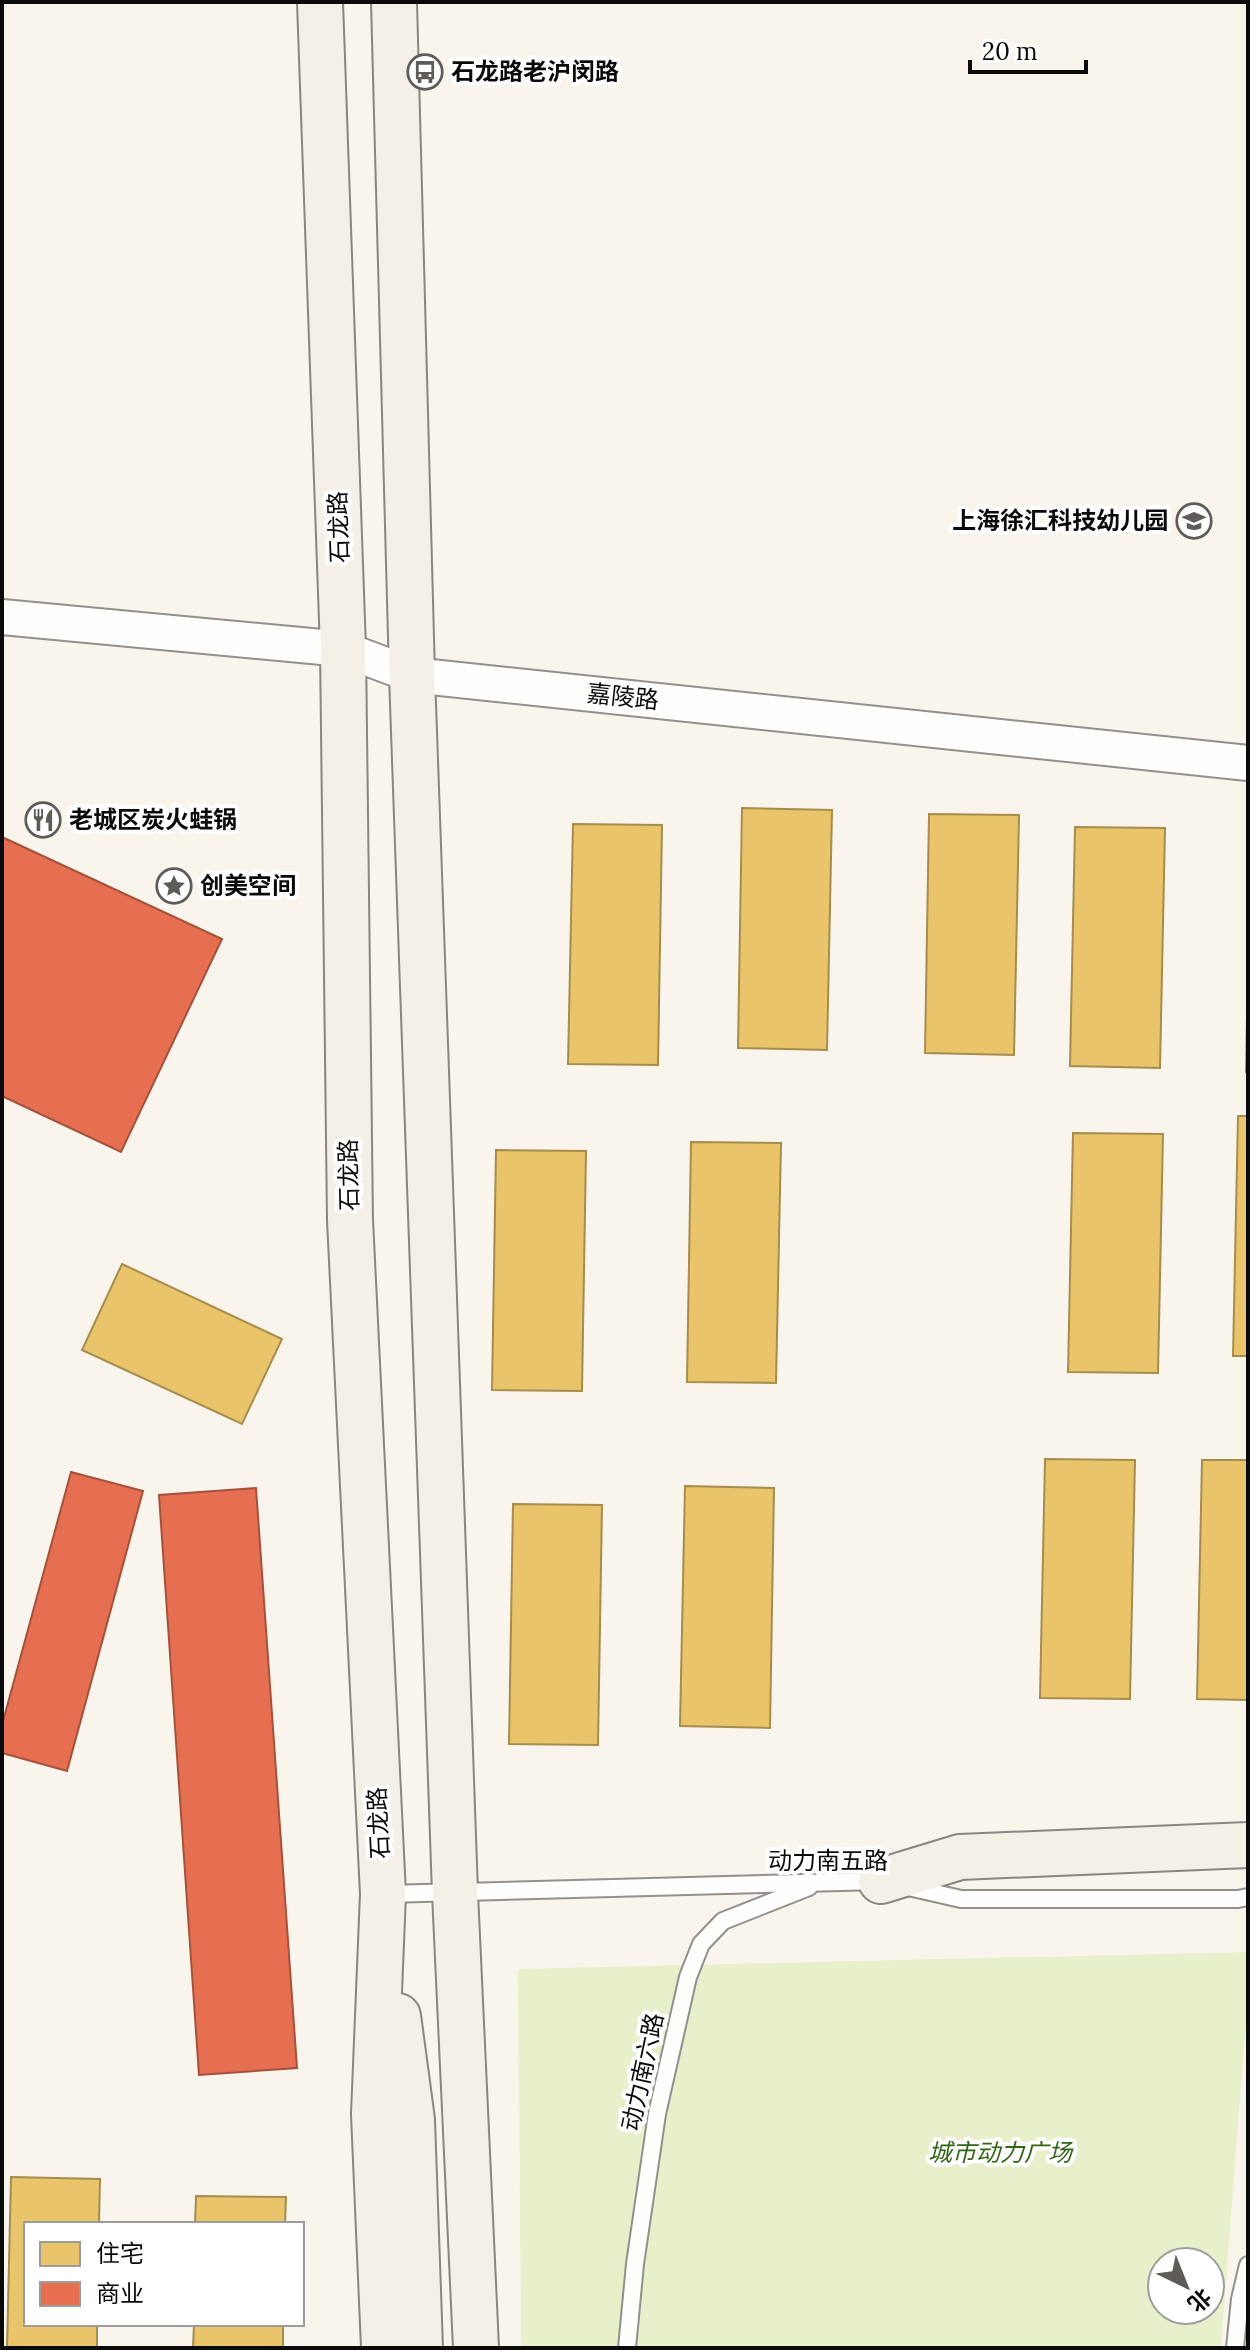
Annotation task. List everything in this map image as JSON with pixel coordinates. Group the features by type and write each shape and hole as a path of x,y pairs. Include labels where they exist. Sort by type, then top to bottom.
{"main road":[{"name":"石龙路","path":"320,2 343,649 350,1220 383,1894 374,2114 384,2348"},
{"path":"394,2 412,675 455,1893 476,2348"},
{"path":"881,1881 960,1857 1248,1845"},
{"path":"383,1894 412,2120 420,2348"}],"street":[{"name":"嘉陵路","path":"2,617 343,649 412,675 1248,763"}],"lane":[{"name":"动力南五路","path":"383,1894 881,1881 961,1899 1245,1901"},
{"name":"动力南六路","path":"627,2348 635,2264 657,2114 688,1977 701,1944 723,1921 821,1882"},
{"path":"1235,2348 1240,2299 1248,2265"}],"green space":[{"name":"城市动力广场","path":"1248,1952 1248,1995 1226,2283 1226,2246 1146,2246 1146,2326 1223,2326 1221,2348 521,2348 518,1969"}],"building: 住宅":[{"path":"742,808 832,810 827,1050 738,1048"},
{"path":"929,814 1019,815 1014,1055 925,1053"},
{"path":"573,824 662,825 658,1065 568,1064"},
{"path":"1075,827 1165,828 1160,1068 1070,1066"},
{"path":"1248,958 1248,1072 1246,1072"},
{"path":"1238,1116 1248,1116 1248,1356 1233,1356"},
{"path":"1073,1133 1163,1134 1158,1373 1068,1372"},
{"path":"691,1142 781,1143 776,1383 687,1382"},
{"path":"496,1150 586,1151 582,1391 492,1390"},
{"path":"122,1264 282,1339 242,1424 82,1350"},
{"path":"1045,1459 1135,1460 1130,1699 1040,1698"},
{"path":"1202,1460 1248,1460 1248,1700 1197,1699"},
{"path":"685,1486 774,1488 770,1728 680,1726"},
{"path":"513,1504 602,1505 598,1745 509,1744"},
{"path":"11,2177 100,2179 99,2222 24,2222 24,2326 97,2326 97,2348 7,2348"},
{"path":"196,2196 286,2197 285,2222 195,2222"},
{"path":"194,2326 283,2326 283,2348 193,2348"}],"building: 商业":[{"path":"2,837 222,939 121,1152 2,1096"},
{"path":"71,1472 143,1491 67,1771 2,1753 2,1725"},
{"path":"256,1488 297,2068 199,2075 159,1495"}],"place":[{"name":"石龙路老沪闵路","path":"425,72"},
{"name":"上海徐汇科技幼儿园","path":"1194,521"},
{"name":"老城区炭火蛙锅","path":"43,820"},
{"name":"创美空间","path":"174,886"}]}
